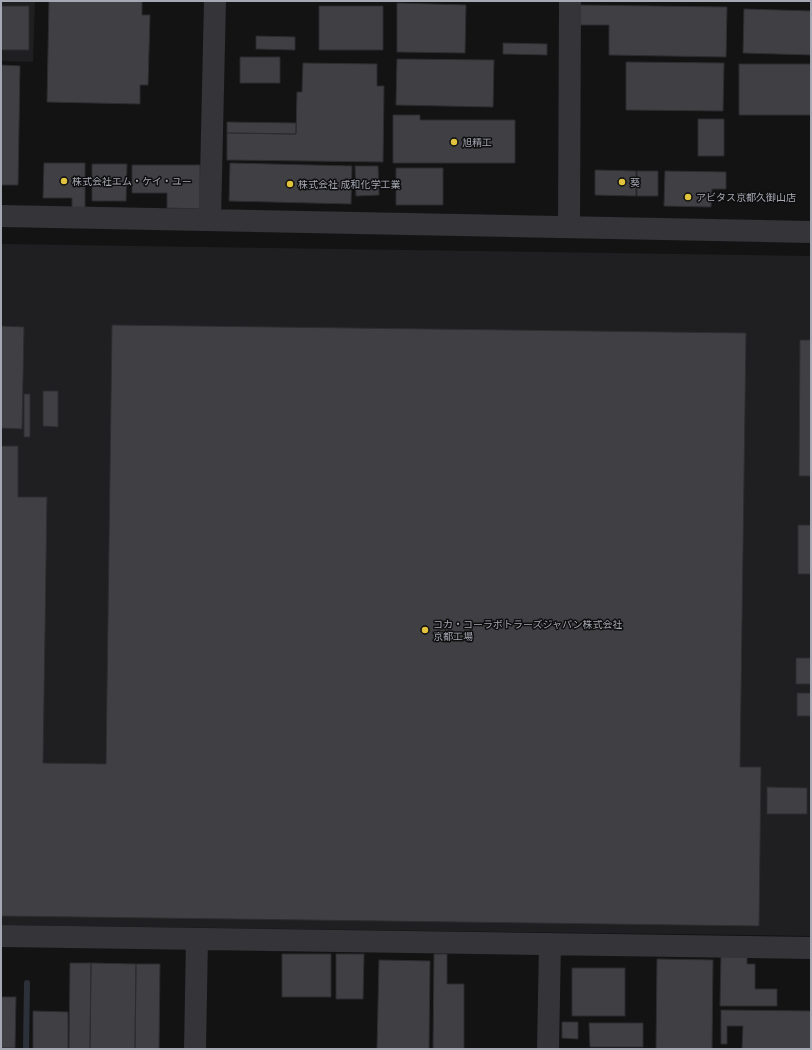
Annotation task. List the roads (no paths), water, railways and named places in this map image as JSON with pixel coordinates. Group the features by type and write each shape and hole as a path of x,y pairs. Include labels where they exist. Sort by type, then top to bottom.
{"street":[{"path":"210,220 215,1"},
{"path":"569,227 570,1"},
{"path":"1,216 811,232"},
{"path":"1,936 811,948"},
{"path":"195,1049 197,939"},
{"path":"548,1049 550,944"}],"waterway":[{"path":"26,1049 27,983"}],"place":[{"name":"旭精工","path":"454,142"},
{"name":"株式会社エム・ケイ・ユー","path":"64,181"},
{"name":"葵","path":"622,182"},
{"name":"株式会社 成和化学工業","path":"290,184"},
{"name":"アビタス京都久御山店","path":"688,197"},
{"name":"コカ・コーラボトラーズジャパン株式会社 京都工場","path":"425,630"}]}
